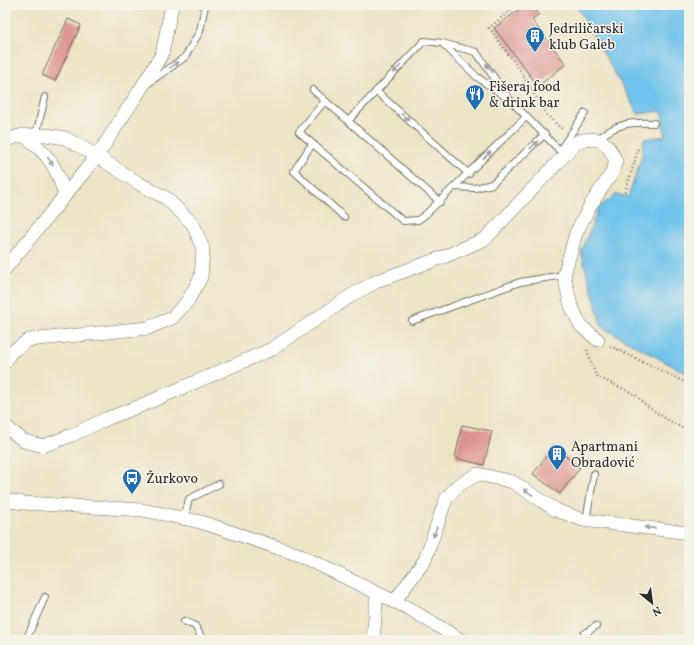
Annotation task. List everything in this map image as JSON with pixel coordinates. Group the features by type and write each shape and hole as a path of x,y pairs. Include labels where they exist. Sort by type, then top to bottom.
{"street":[{"path":"5,269 97,156 142,87 162,54 172,5"},
{"path":"30,135 41,148 59,175 65,195"},
{"path":"5,140 30,135 65,138 97,156 138,183 166,198 193,224 203,249 201,277 187,302 172,318 148,328 29,340 10,354 5,362"},
{"path":"5,426 24,441 43,446 140,406 272,348 377,281 446,256 485,239 562,153 578,141 594,137 610,147 616,161 612,173 591,204 576,232 564,274 571,306 581,326 598,340"},
{"path":"394,602 425,560 446,499 457,486 478,474 513,482 556,510 586,521 689,533"},
{"path":"5,500 24,503 143,510 201,522 296,554 394,602 461,640"},
{"path":"373,640 378,594"}],"lane":[{"path":"142,87 185,57 200,30 205,5"},
{"path":"348,121 424,41 442,43 476,52 510,100"},
{"path":"442,43 488,86 510,100 562,153 570,136 585,113"},
{"path":"313,90 440,202"},
{"path":"376,91 469,174"},
{"path":"30,135 45,97"},
{"path":"325,101 299,132 403,221 418,220 440,202 527,116"},
{"path":"598,139 609,129 630,122 654,123"},
{"path":"455,187 475,188 492,184 545,134"},
{"path":"312,144 294,171 344,217"},
{"path":"412,321 520,282 564,274"},
{"path":"586,521 594,474"},
{"path":"184,519 189,499 219,484"},
{"path":"26,640 45,597"},
{"path":"184,621 194,626 203,640"},
{"path":"583,640 584,634 596,626"}],"path":[{"path":"517,5 489,28 520,70 547,115 570,136"},
{"path":"625,192 638,148"},
{"path":"581,326 596,376 636,395 643,403 663,417 689,432"},
{"path":"598,340 689,384"}],"water":[{"path":"576,5 689,5 689,375 602,327 581,252 599,207 617,194 628,197 642,156 644,139 665,136 662,111 638,114"}],"building":[{"name":"Jedriličarski klub Galeb","path":"525,5 532,5 539,14 532,20 566,64 538,86 494,28"},
{"path":"68,19 81,25 55,81 42,75"},
{"path":"462,425 492,431 484,465 455,458"},
{"name":"Apartmani Obradović","path":"554,446 580,468 560,494 533,474"}],"place":[{"name":"Jedriličarski klub Galeb","path":"535,53"},
{"name":"Fišeraj food & drink bar","path":"475,111"},
{"name":"Apartmani Obradović","path":"557,471"},
{"name":"Žurkovo","path":"132,495"}]}
